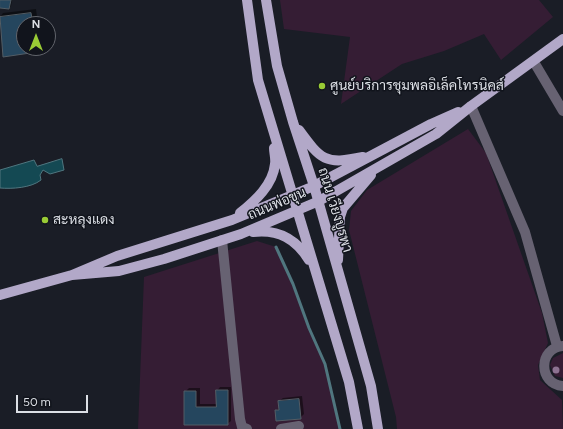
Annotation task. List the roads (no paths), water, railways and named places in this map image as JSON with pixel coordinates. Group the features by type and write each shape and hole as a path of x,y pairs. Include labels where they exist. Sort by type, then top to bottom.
{"main road":[{"path":"247,0 258,80 349,382 358,429"},
{"name":"ถนน เวียงบูรพา","path":"266,0 277,66 293,122 319,201 371,386 378,429"},
{"name":"ถนนพ่อขุน","path":"0,294 72,276 119,271 164,259 241,234 319,201 436,134 471,106 534,62 563,39"},
{"name":"ถนนพ่อขุน","path":"72,276 117,256 232,220 293,195 314,186 431,124 471,106"},
{"path":"293,122 319,155 332,161 374,154"},
{"path":"232,220 250,206 271,180 275,164 273,131"},
{"path":"337,267 340,217 343,208 378,168"},
{"path":"241,234 263,231 279,233 292,240 302,249 317,272"}],"street":[{"path":"534,62 563,111"},
{"path":"471,106 525,232 560,346 549,352 545,357 544,370 550,380 555,384 563,386"},
{"path":"222,240 240,419 242,427 247,429"},
{"path":"281,429 299,426"}],"water":[{"path":"62,159 64,170 50,174 43,170 40,175 41,180 37,183 16,188 0,188 0,170 34,160 37,166"}],"waterway":[{"path":"276,247 293,284 309,328 325,364 340,429"}],"place":[{"name":"ศูนย์บริการชุมพลอิเล็คโทรนิคส์","path":"322,86"},
{"name":"สะหลุงแดง","path":"45,220"}]}
